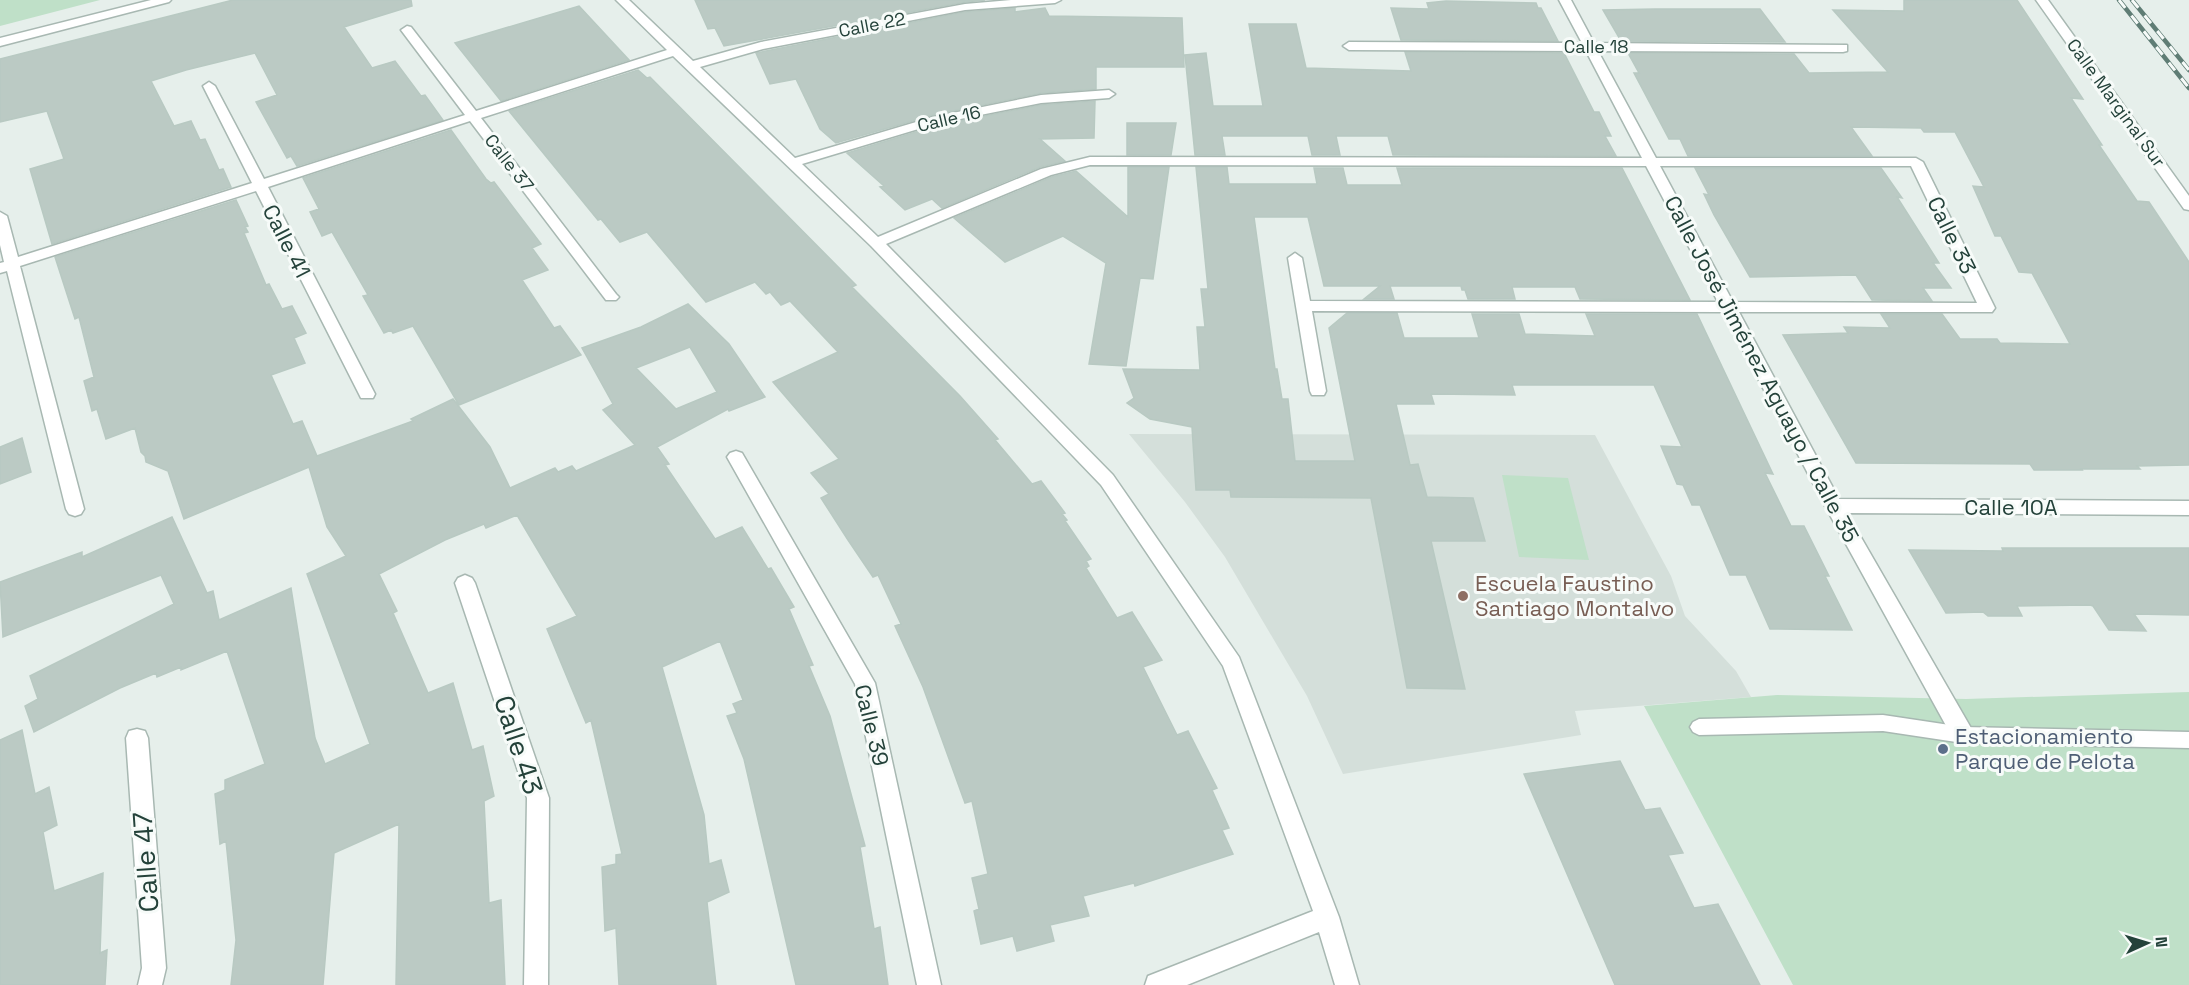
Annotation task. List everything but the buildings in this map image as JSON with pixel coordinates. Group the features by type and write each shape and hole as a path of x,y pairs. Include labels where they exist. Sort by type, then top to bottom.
{"street":[{"path":"0,42 165,0"},
{"path":"622,0 876,243 1107,480 1232,663 1327,917 1347,985"},
{"name":"Calle 22","path":"691,66 761,46 965,7 1055,0"},
{"name":"Calle José Jiménez Aguayo / Calle 35","path":"1565,0 1834,506 1963,735"},
{"name":"Calle Marginal Sur","path":"2042,0 2189,206"},
{"name":"Calle 37","path":"407,30 611,297"},
{"name":"Calle 18","path":"1349,46 1843,48"},
{"path":"6,266 676,51"},
{"name":"Calle 41","path":"209,86 367,394"},
{"name":"Calle 16","path":"792,163 933,121 1041,99 1109,94"},
{"path":"876,243 1046,172 1090,161 1651,160"},
{"name":"Calle 33","path":"1651,160 1916,162 1987,308 1729,308"},
{"path":"0,216 6,266 75,509"},
{"path":"1295,258 1318,391"},
{"path":"1304,306 1729,308"},
{"name":"Calle 39","path":"736,457 865,683 929,985"},
{"name":"Calle 10A","path":"1834,506 2189,508"},
{"name":"Calle 43","path":"465,583 538,798 536,985"},
{"name":"Calle 47","path":"136,738 154,968 150,985"},
{"path":"1157,985 1327,917"}],"lane":[{"path":"1699,727 1882,723 1963,735 2189,740"}],"shaded area":[{"name":"Escuela Faustino Santiago Montalvo","path":"1129,434 1595,435 1671,576 1685,616 1736,671 1751,697 1575,711 1581,735 1343,774 1307,696 1225,557 1185,502"}],"green space":[{"path":"0,0 100,0 0,26"},
{"path":"1502,475 1568,478 1589,560 1519,557"},
{"path":"2189,692 2189,985 1793,985 1644,706 1777,695 1966,699"}],"railway":[{"path":"2119,0 2189,88"},
{"path":"2132,0 2189,70"}],"place":[{"name":"Escuela Faustino Santiago Montalvo","path":"1463,596"},
{"name":"Estacionamiento Parque de Pelota","path":"1943,749"}]}
